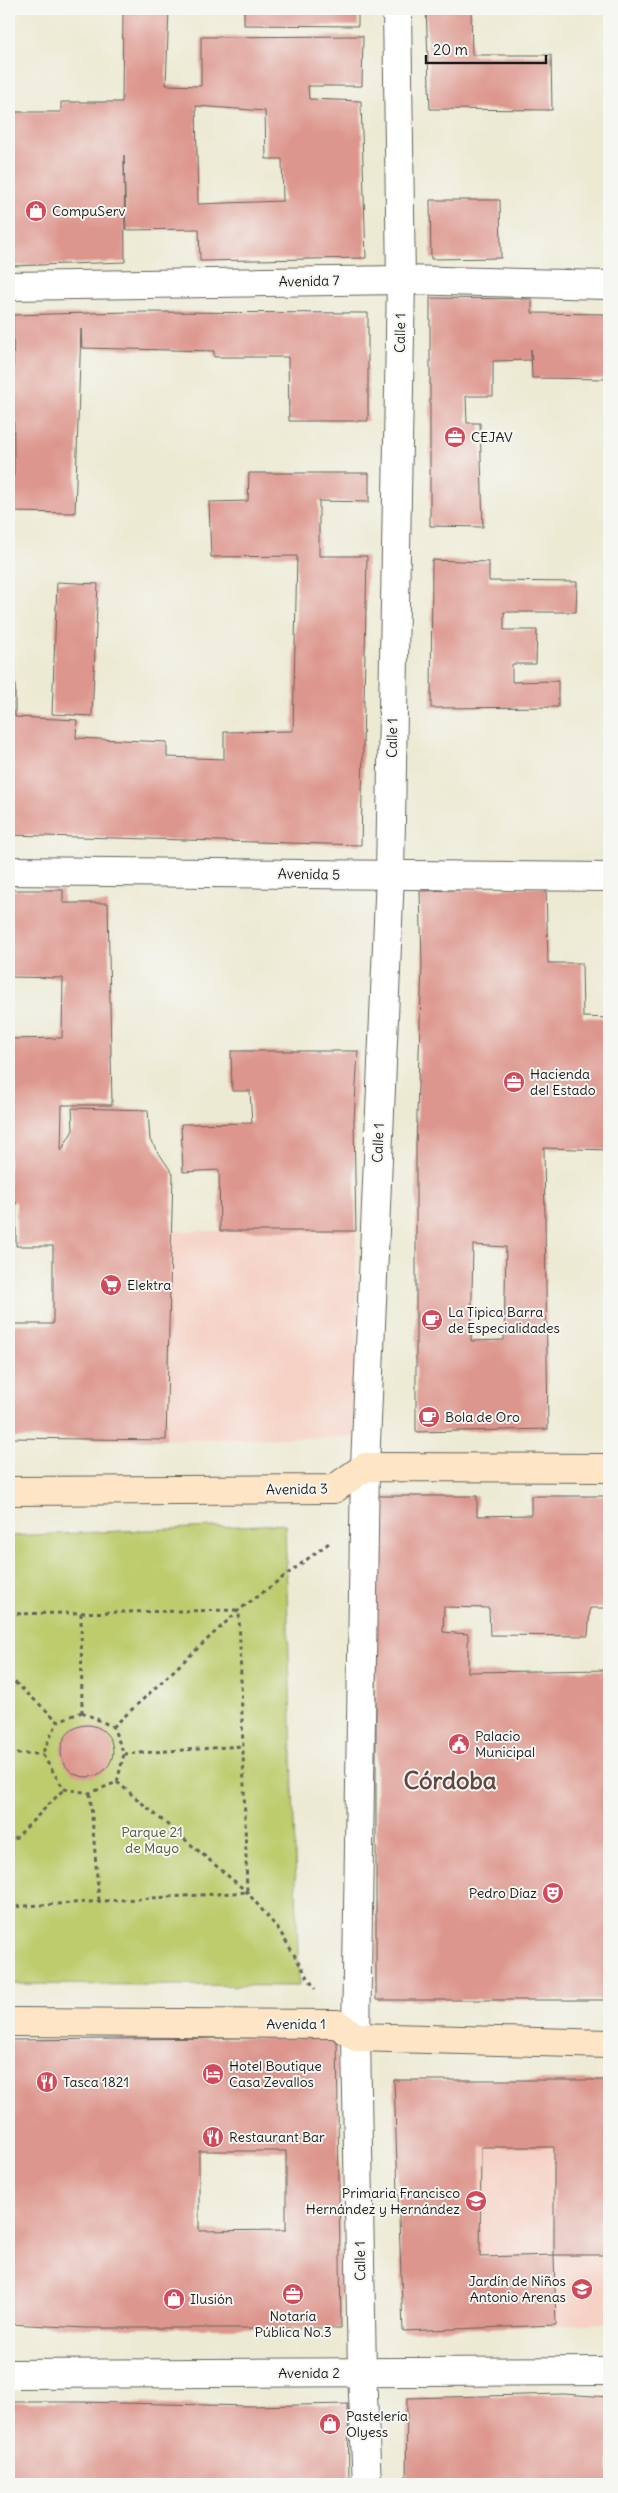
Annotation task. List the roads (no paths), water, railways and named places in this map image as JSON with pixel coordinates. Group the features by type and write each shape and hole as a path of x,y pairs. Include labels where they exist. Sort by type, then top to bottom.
{"main road":[{"path":"365,1467 609,1468"},
{"name":"Avenida 3","path":"9,1491 334,1489 365,1467"},
{"name":"Avenida 1","path":"9,2022 347,2031 609,2044"}],"street":[{"name":"Calle 1","path":"367,2484 347,2031 365,1467 390,874 401,280 397,9"},
{"name":"Avenida 7","path":"9,286 401,280 609,285"},
{"name":"Avenida 5","path":"9,871 609,877"},
{"name":"Avenida 2","path":"9,2374 609,2371"}],"place":[{"name":"CompuServ","path":"36,211"},
{"name":"CEJAV","path":"455,437"},
{"name":"Hacienda del Estado","path":"514,1082"},
{"name":"Elektra","path":"111,1285"},
{"name":"La Tipica Barra de Especialidades","path":"432,1320"},
{"name":"Bola de Oro","path":"429,1417"},
{"name":"Palacio Municipal","path":"459,1744"},
{"name":"Pedro Díaz","path":"553,1893"},
{"name":"Hotel Boutique Casa Zevallos","path":"213,2074"},
{"name":"Tasca 1821","path":"47,2082"},
{"name":"Restaurant Bar","path":"213,2137"},
{"name":"Primaria Francisco Hernández y Hernández","path":"476,2201"},
{"name":"Jardín de Niños Antonio Arenas","path":"582,2289"},
{"name":"Notaría Pública No.3","path":"293,2294"},
{"name":"Ilusión","path":"174,2299"},
{"name":"Pastelería Olyess","path":"330,2424"}],"district":[{"name":"Córdoba","path":"450,1781"}],"park label":[{"name":"Parque 21 de Mayo","path":"152,1840"}]}
